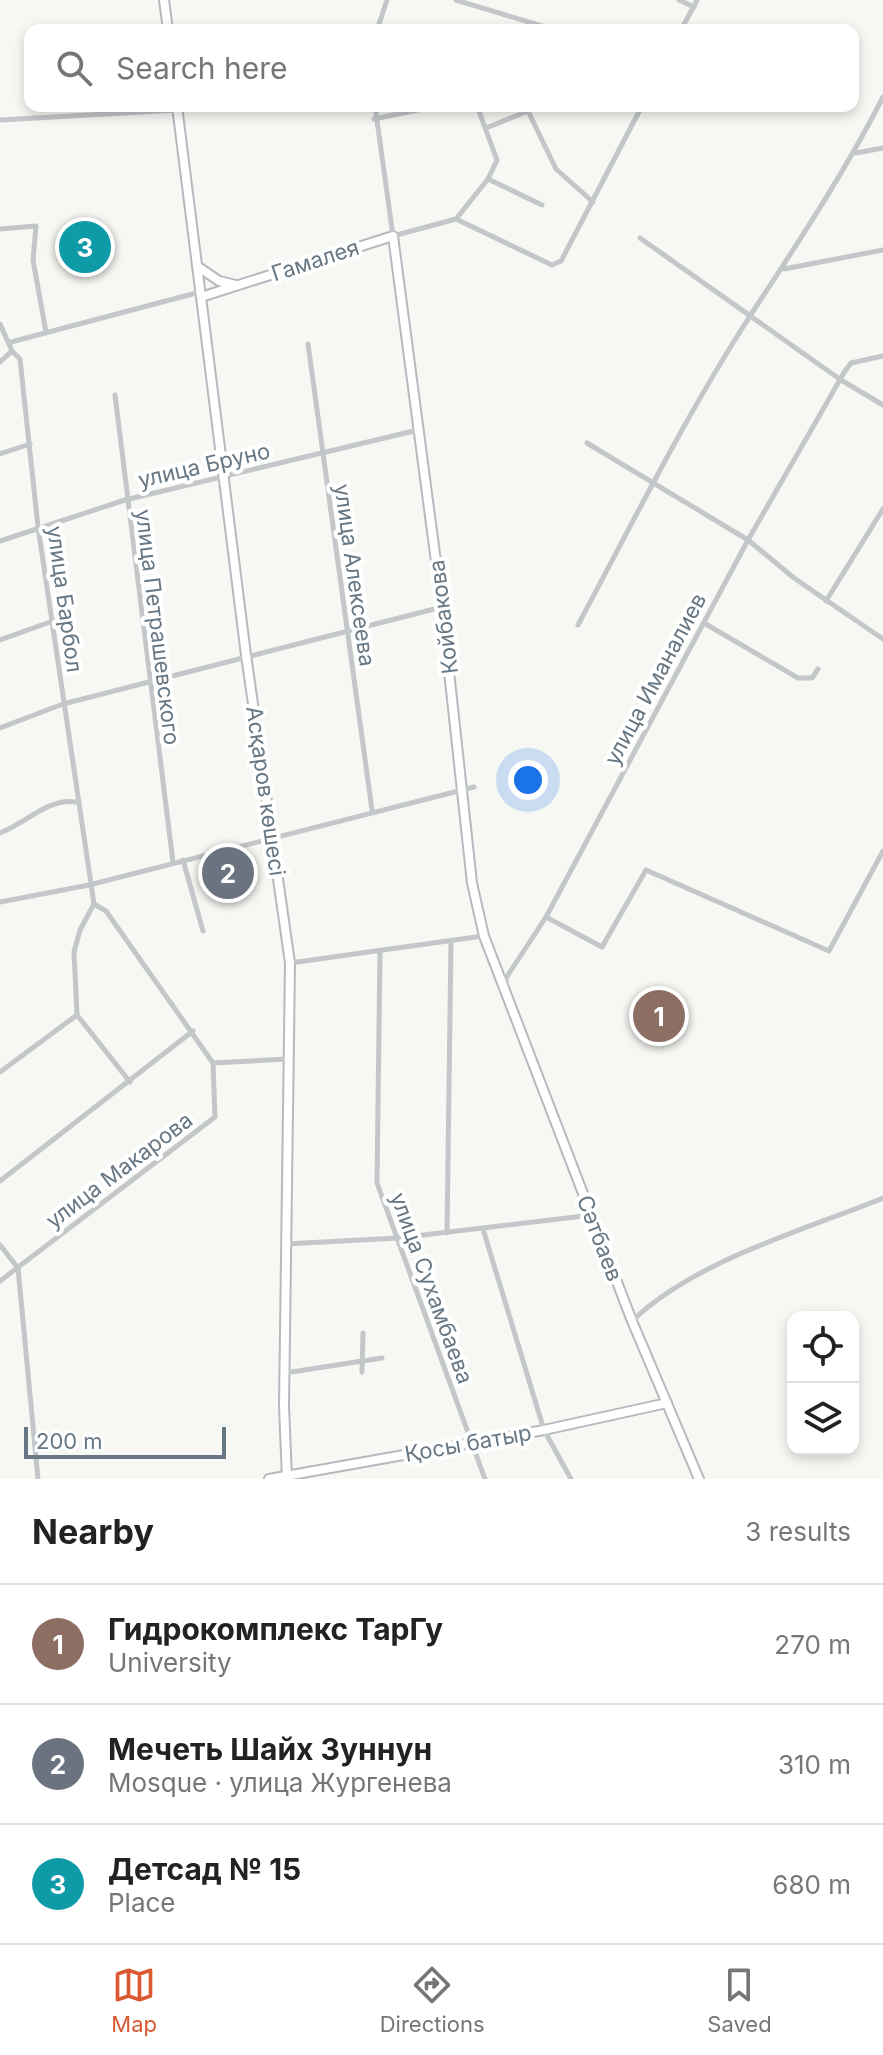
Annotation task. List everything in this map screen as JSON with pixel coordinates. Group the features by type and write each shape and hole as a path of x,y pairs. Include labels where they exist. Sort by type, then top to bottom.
{"street":[{"path":"164,0 167,24"},
{"path":"378,24 387,0"},
{"path":"456,0 535,24"},
{"path":"679,0 695,3 684,24"},
{"path":"578,625 653,483 749,317 783,269 855,153 883,97"},
{"path":"0,120 118,112"},
{"name":"Асқаров көшесі","path":"178,112 246,655 290,963 286,1477"},
{"path":"375,112 393,236 456,219 488,179 497,158 479,112"},
{"path":"374,119 408,112"},
{"path":"486,128 526,112"},
{"path":"528,112 556,169 593,202"},
{"path":"456,219 552,265 561,261 639,112"},
{"path":"855,153 883,148"},
{"path":"488,179 542,205"},
{"path":"0,229 36,226 33,260 46,332"},
{"name":"Гамалея","path":"201,294 393,236"},
{"name":"Койбакова","path":"393,236 442,607 472,883 484,936 505,995"},
{"path":"640,238 749,317 883,405"},
{"path":"783,269 883,250"},
{"path":"197,266 219,281 237,285"},
{"path":"11,342 201,294"},
{"name":"улица Барбол","path":"0,324 11,342 12,351 20,359 38,527 76,802 94,904"},
{"name":"улица Алексеева","path":"308,344 372,810"},
{"path":"0,362 12,351"},
{"path":"841,380 851,363 883,356"},
{"name":"улица Иманалиев","path":"505,995 506,978 546,917 748,540 841,380"},
{"name":"улица Петрашевского","path":"115,395 125,500 173,862"},
{"name":"улица Бруно","path":"0,541 125,500 419,429"},
{"path":"587,443 748,540 826,601 883,639"},
{"path":"0,454 30,444"},
{"path":"826,601 883,509"},
{"path":"0,728 63,704 148,685 246,655 442,607"},
{"path":"0,640 53,621"},
{"path":"704,623 798,678 812,678 818,669"},
{"path":"0,902 89,885 372,810 474,787"},
{"path":"0,833 21,825 57,801 76,802"},
{"path":"546,917 602,947 646,870 829,951 883,851"},
{"path":"183,860 203,931"},
{"path":"130,1082 77,1015 74,952 80,930 94,904 106,911 213,1063 288,1059"},
{"path":"290,963 484,936"},
{"path":"447,1233 451,941"},
{"name":"улица Сухамбаева","path":"380,951 375,1160 381,1198 485,1479"},
{"name":"Сәтбаев","path":"505,995 632,1321 699,1479"},
{"path":"0,1072 77,1015"},
{"path":"0,1181 193,1031"},
{"name":"улица Макарова","path":"0,1281 215,1117 213,1063"},
{"path":"632,1321 654,1300 687,1280 883,1198"},
{"path":"286,1244 398,1238 592,1215"},
{"path":"483,1229 544,1430 571,1479"},
{"path":"0,1245 18,1268 38,1479"},
{"path":"362,1372 363,1333"},
{"path":"285,1373 382,1358"},
{"name":"Қосы батыр","path":"269,1479 544,1430 667,1403"}],"place":[{"name":"Детсад № 15","path":"85,247"},
{"name":"Мечеть Шайх Зуннун","path":"228,873"},
{"name":"Гидрокомплекс ТарГу","path":"659,1016"}]}
